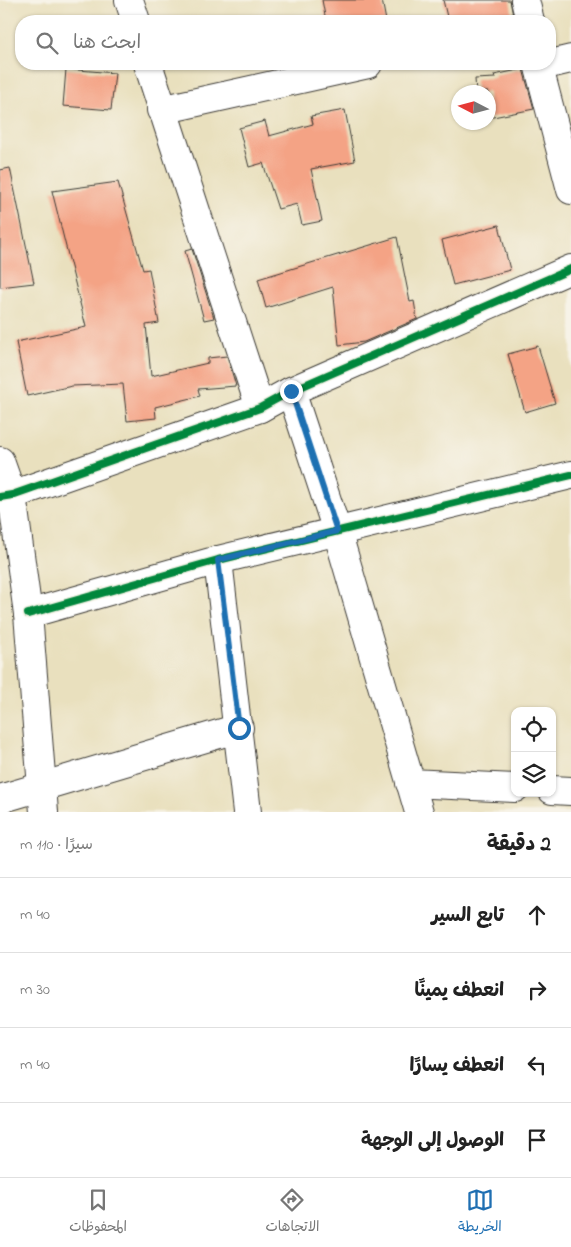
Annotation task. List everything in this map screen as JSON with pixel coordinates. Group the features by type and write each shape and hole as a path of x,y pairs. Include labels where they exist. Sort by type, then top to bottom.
{"street":[{"path":"130,0 134,15"},
{"path":"525,0 529,15"},
{"path":"556,62 571,59"},
{"path":"150,70 260,408"},
{"path":"162,110 341,70"},
{"path":"545,70 571,190"},
{"path":"6,496 260,408 291,391 571,269"},
{"path":"291,391 337,531 419,812"},
{"path":"0,462 28,614 44,812"},
{"path":"28,614 218,560 571,475"},
{"path":"218,560 239,728 247,812"},
{"path":"0,799 239,728"},
{"path":"410,783 511,788"},
{"path":"556,790 571,790"}],"building":[{"path":"322,0 382,0 385,15 325,15"},
{"path":"443,0 510,0 513,15 447,15"},
{"path":"66,70 115,73 111,110 63,106"},
{"path":"523,70 534,109 496,116 496,85 475,85 475,79 495,78 494,75"},
{"path":"345,110 355,161 311,169 322,221 302,225 297,204 278,209 263,163 249,167 239,128 265,121 269,136 313,124 311,116"},
{"path":"10,168 34,283 0,287 0,170"},
{"path":"118,182 143,270 149,269 159,323 146,325 151,376 208,363 208,358 227,356 236,386 198,389 200,396 155,407 156,418 127,421 123,384 72,386 27,396 16,342 86,327 52,191"},
{"path":"499,225 510,270 453,285 442,240"},
{"path":"397,237 410,302 414,301 417,319 364,342 339,345 333,287 266,308 258,279"},
{"path":"192,249 214,318 204,320 185,251"},
{"path":"538,346 555,403 525,412 508,354"}],"cycle path":[{"path":"0,497 12,495 260,408 291,391 571,269"},
{"path":"28,614 218,560 571,475"}],"route":[{"path":"239,728 218,560 337,531 291,391"}]}
